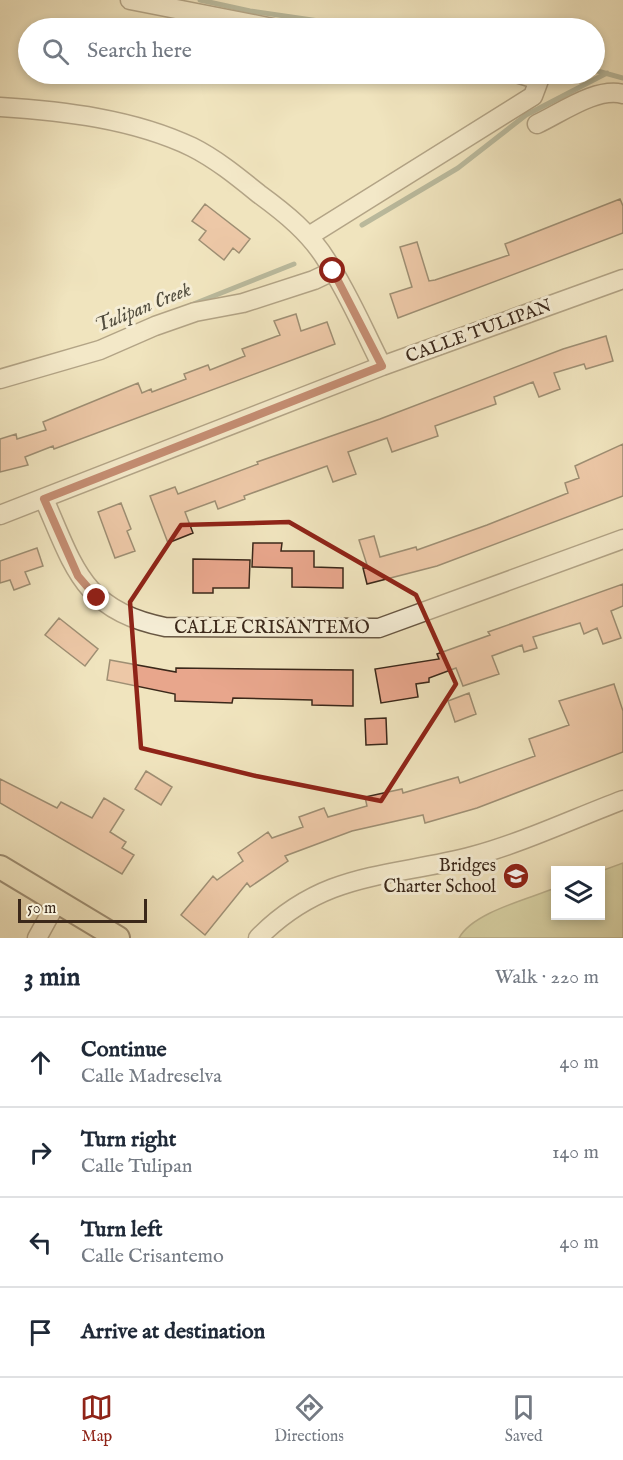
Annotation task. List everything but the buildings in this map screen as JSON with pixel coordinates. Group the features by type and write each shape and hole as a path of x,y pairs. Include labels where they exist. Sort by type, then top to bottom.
{"main road":[{"path":"0,867 118,938"}],"street":[{"path":"130,0 222,18"},
{"path":"309,236 533,96 538,84"},
{"path":"537,124 600,94 613,91 623,94"},
{"path":"0,107 51,110 136,127 191,147 231,172 287,215 309,236 333,271 382,366"},
{"path":"0,379 100,350 155,326 195,312 243,303 333,271"},
{"name":"CALLE TULIPAN","path":"0,515 382,366 623,279"},
{"name":"CALLE CRISANTEMO","path":"44,499 78,576 97,598 119,613 142,623 165,627 380,628 623,539"},
{"path":"258,938 293,909 327,890 371,875 473,856 623,800"},
{"path":"37,938 58,900"}],"highlighted area":[{"path":"289,522 416,595 456,684 381,801 256,776 141,748 130,602 181,525"}],"green space":[{"path":"623,863 623,938 459,938 476,921 489,914 551,889 551,920 605,920 605,870"}],"waterway":[{"path":"200,0 250,11 298,18"},
{"name":"Tulipan Creek","path":"605,73 623,78"},
{"name":"Tulipan Creek","path":"362,225 458,168 526,115 586,84"},
{"name":"Tulipan Creek","path":"191,305 294,264"}],"place":[{"name":"Bridges Charter School","path":"516,876"}],"route":[{"path":"97,598 78,576 44,499 382,366 333,271"}]}
